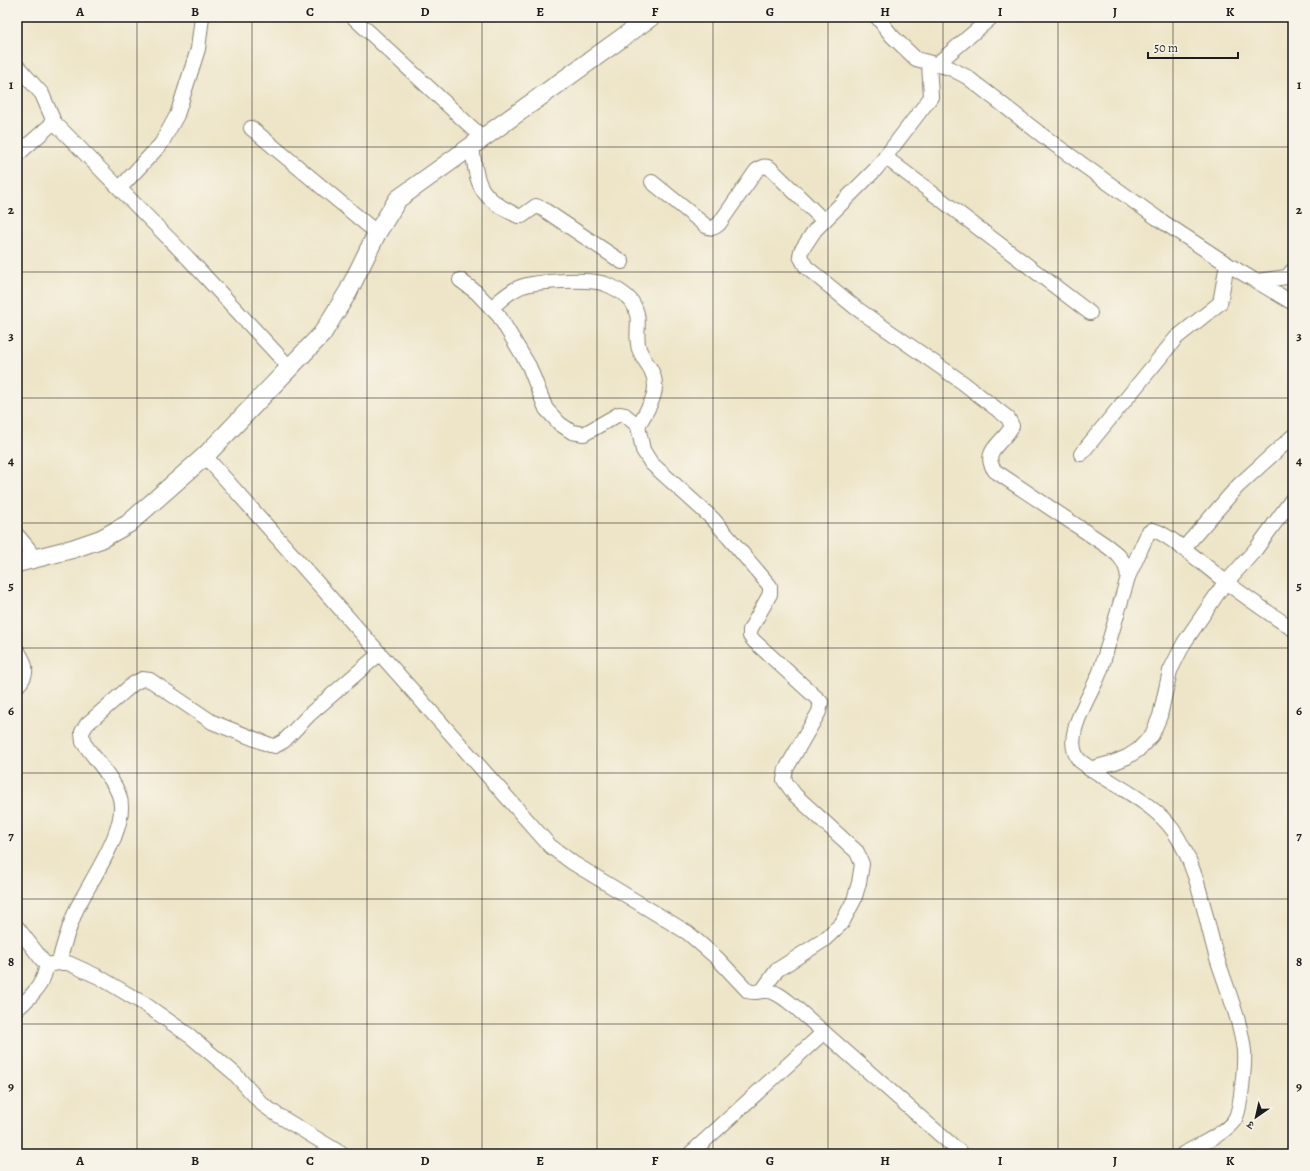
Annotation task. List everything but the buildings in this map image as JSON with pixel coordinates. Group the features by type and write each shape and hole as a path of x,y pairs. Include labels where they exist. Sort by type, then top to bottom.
{"street":[{"path":"120,188 161,144 177,115 198,49 202,17"},
{"path":"353,17 478,142 476,178 479,186 494,202 518,216 522,216 536,206 543,209 622,262"},
{"path":"17,535 28,548 25,560 72,549 101,539 128,524 206,456 322,334 337,312 376,233 398,200 650,17"},
{"path":"877,17 906,50 916,59 933,63 967,78 1047,139 1125,195 1227,264 1293,304"},
{"path":"992,17 933,63 931,97 885,158 862,185 824,221 801,251 800,256 806,267 856,308 962,382 1008,418 1012,426 1010,431 995,448 990,458 990,462 996,471 1117,553 1127,566 1128,577"},
{"path":"17,66 42,94 54,122 188,258 290,368"},
{"path":"17,155 54,122"},
{"path":"251,128 376,233"},
{"path":"885,158 1090,313"},
{"path":"652,182 706,226 715,228 756,171 766,166 770,168 824,221"},
{"path":"1081,454 1176,338 1220,303 1227,264"},
{"path":"1257,281 1287,277 1293,270"},
{"path":"460,280 476,292 499,316 521,352 535,380 546,409 560,424 572,432 584,434 619,414 625,415 638,426 643,450 652,463 713,519 770,586 770,594 752,625 750,636 818,698 821,706 815,720 786,769 784,780 792,791 836,832 860,858 862,864 859,883 854,900 842,923 824,940 776,970 762,991"},
{"path":"491,308 517,288 529,284 575,281 604,283 620,291 631,301 638,313 639,348 655,382 656,390 652,403 638,426"},
{"path":"1183,549 1238,486 1293,436"},
{"path":"206,456 379,654 560,854 688,933 718,959 748,992 768,991 780,996 824,1032 962,1154"},
{"path":"1089,768 1115,762 1127,757 1138,750 1152,735 1160,716 1170,671 1184,643 1227,583 1256,550 1293,498"},
{"path":"1183,1154 1223,1131 1234,1121 1238,1114 1242,1093 1244,1051 1241,1038 1204,906 1186,854 1173,830 1153,810 1079,760 1073,751 1072,742 1075,727 1079,714 1096,683 1128,577 1145,538 1152,530 1162,533 1227,583 1293,629"},
{"path":"17,650 24,660 27,670 22,681 17,686"},
{"path":"17,1009 31,995 53,964 77,909 118,830 121,811 119,795 84,742 82,732 87,724 119,696 142,679 150,680 212,722 255,740 275,746 284,741 310,714 379,654"},
{"path":"17,927 53,964 68,964 99,977 146,1005 190,1036 234,1073 267,1107 342,1154"},
{"path":"690,1154 824,1032"}]}
